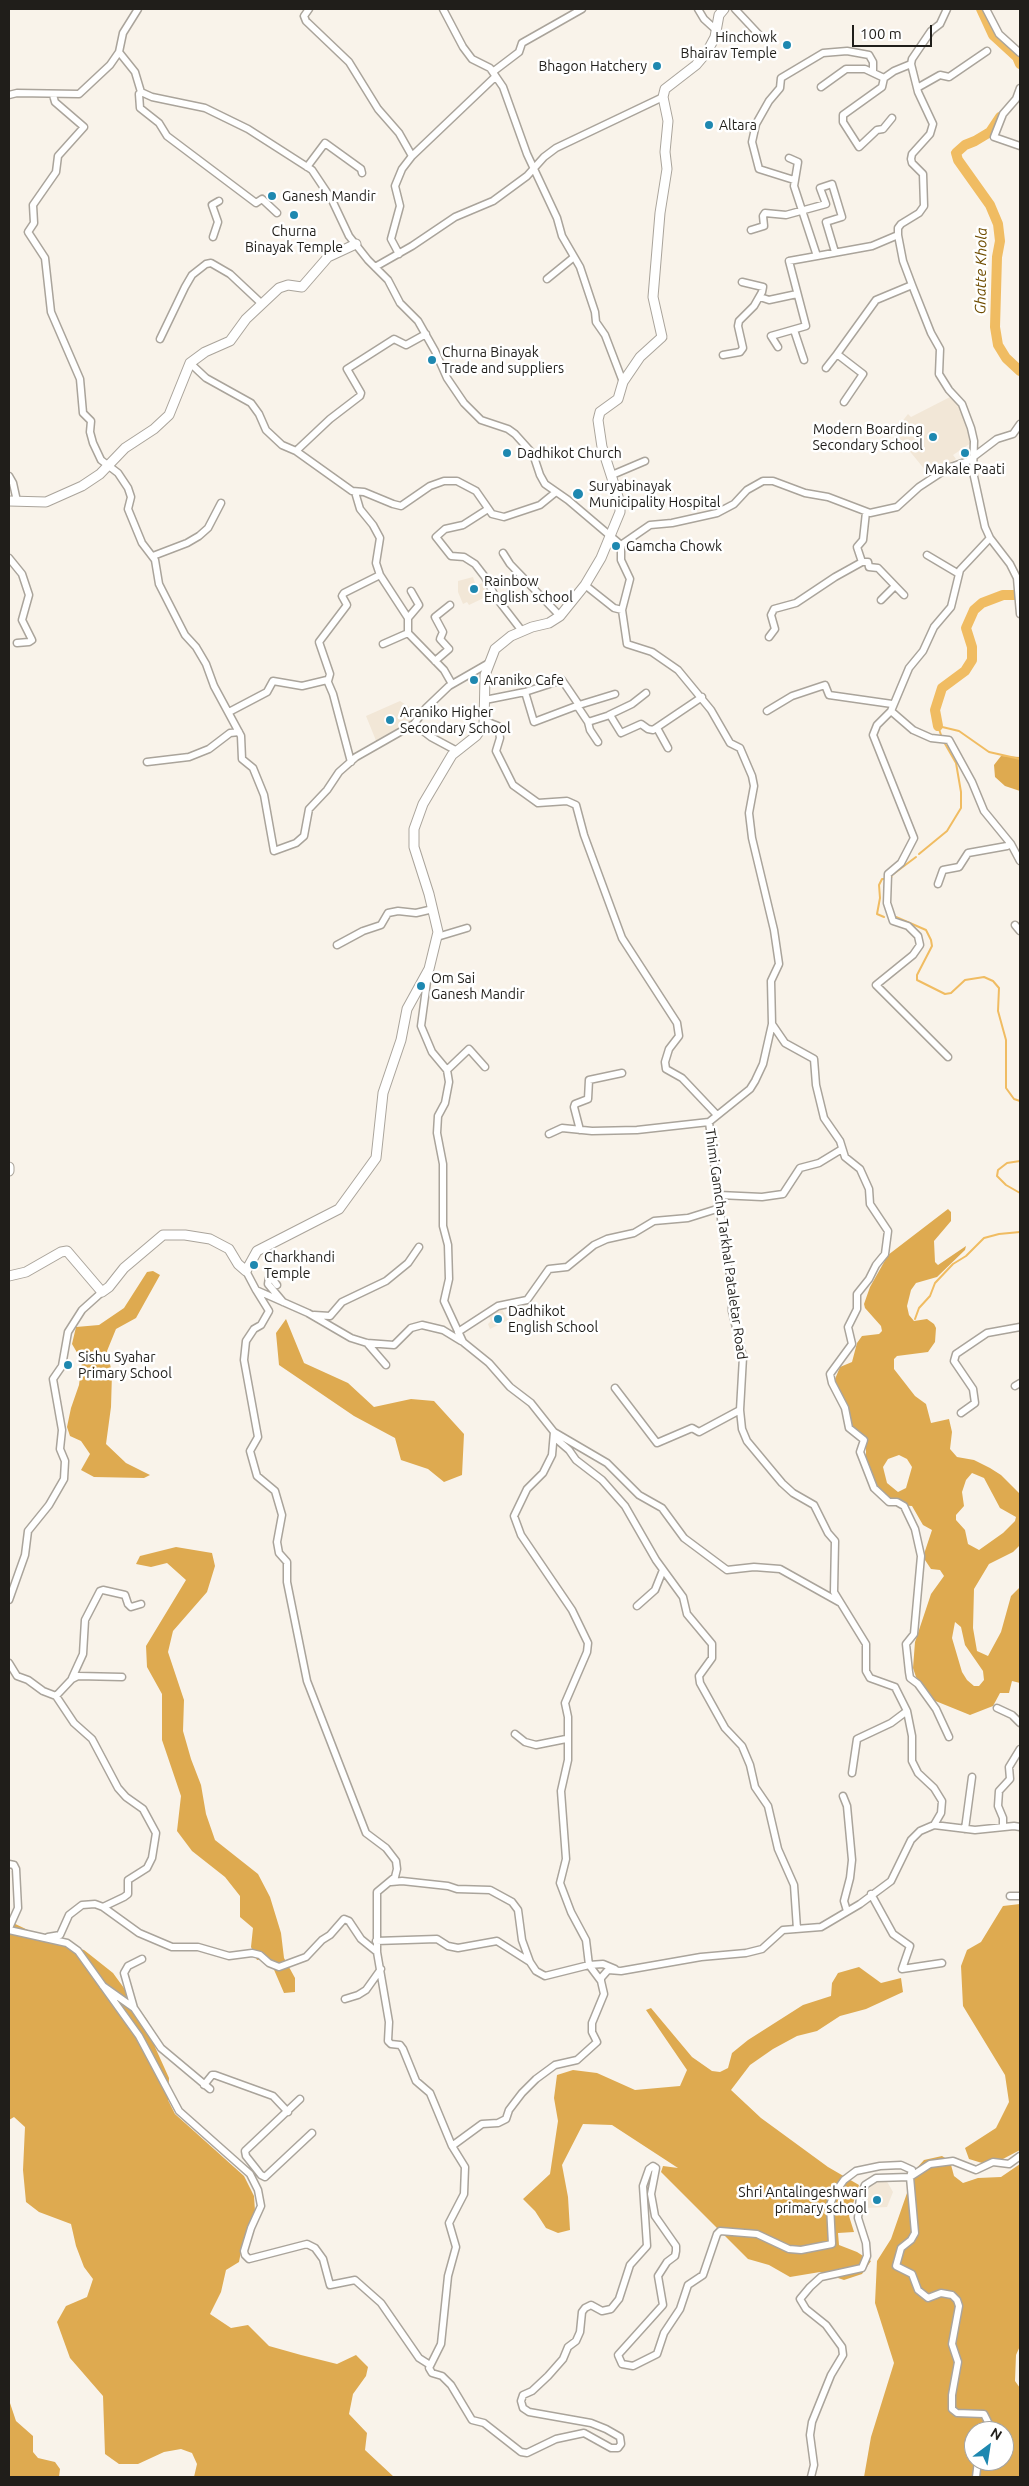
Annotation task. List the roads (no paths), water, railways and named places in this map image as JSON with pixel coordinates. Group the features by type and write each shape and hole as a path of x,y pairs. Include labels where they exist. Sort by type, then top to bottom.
{"street":[{"path":"9,95 38,92 53,95 79,94 110,65 118,52 123,33 138,9"},
{"path":"309,9 304,16 306,21 349,62 378,108 412,156"},
{"path":"443,9 463,47 472,59 494,74 509,99 527,154 557,218 562,236 580,267 595,312 596,322 605,334 623,382"},
{"path":"399,254 392,239 400,206 395,186 399,174 412,156 494,74 519,52 522,43 582,9"},
{"path":"698,9 704,19 716,29"},
{"path":"463,1342 444,1301 448,1279 448,1245 443,1226 443,1164 437,1133 438,1116 449,1092 447,1070 432,1052 421,1026 429,969 437,937 437,924 414,847 413,835 424,804 457,751 481,731 485,721 484,675 498,645 522,631 549,624 560,616 585,585 611,536 621,508 602,447 598,420 600,412 618,398 623,382 640,357 662,337 653,297 667,169 665,152 668,121 663,97 665,89 696,65 707,52 715,37 724,9"},
{"path":"734,9 763,39"},
{"path":"946,9 940,24 931,30 912,59 911,64 917,88 933,124 930,134 912,154 911,159 912,163 923,174 925,203 919,213 901,224 898,235 903,261 931,333 940,349 941,359 938,368 941,379 966,411 974,441 973,472 990,538 1013,569 1020,590 1018,600 1020,614"},
{"path":"986,9 999,34 1020,53"},
{"path":"794,180 759,169 753,148 756,124 769,101 780,88 781,78 823,53 847,51 869,55 873,62 872,72"},
{"path":"917,88 940,75 949,77 987,51"},
{"path":"118,52 135,72 141,92 152,97 205,108 248,129 312,170 332,200 347,231 356,244 388,280 400,303 415,317 426,334 446,378 464,403 481,420 508,428 519,437 533,454 545,484 568,500 621,545 621,560 630,579 622,610 627,644 652,652 672,665 702,697 657,728 650,730 640,724 621,733 609,715"},
{"path":"892,118 883,129 877,130 859,147 843,122 843,116 882,87 884,78 894,71 911,64"},
{"path":"821,87 846,69 865,69 884,78"},
{"path":"1020,88 1016,99 1003,114 994,137 1020,146"},
{"path":"138,94 140,108 159,123 167,136 256,203 262,199 277,213"},
{"path":"53,95 55,102 84,127 58,156 56,172 34,202 34,223 28,232 46,258 51,312 80,379 83,413 91,421 93,443 106,466 118,473 128,488 131,497 128,509 142,543 153,556 159,584 185,634 196,647 206,664 214,686 239,732 242,741 242,759 253,768 264,795 274,851 296,843 304,836 310,809 327,790 339,772 351,762 414,724 426,708 452,684 489,663"},
{"path":"374,266 399,254 455,217 493,201 527,176 534,167 556,148 663,97"},
{"path":"307,168 325,143 361,169 362,173"},
{"path":"789,158 798,162 794,180 817,256"},
{"path":"751,230 764,226 763,216 765,213 786,215 803,212 826,204 820,188 832,184 842,217 826,222 835,252"},
{"path":"214,238 218,222 212,205 219,201"},
{"path":"778,347 771,336 806,326 789,261 872,246 898,235"},
{"path":"9,476 13,483 13,501 46,502 82,486 125,448 154,429 169,416 190,364 205,352 230,341 246,320 283,286 302,287 328,257 356,244"},
{"path":"547,279 574,257"},
{"path":"160,339 185,287 192,276 206,264 211,263 230,274 262,304"},
{"path":"723,355 740,352 742,348 738,326 739,321 760,297 763,287 742,282"},
{"path":"826,368 876,300 912,285"},
{"path":"760,297 769,300 797,294"},
{"path":"794,330 804,360"},
{"path":"296,451 324,424 360,396 361,393 347,369 394,339 406,345 426,334"},
{"path":"837,354 863,374 844,402"},
{"path":"190,364 206,378 250,403 259,414 266,430 282,445 296,451 349,490 364,492 401,506 430,486 444,481 457,481 476,491 488,509 496,515 508,516 540,504 556,492"},
{"path":"621,545 650,525 672,523 717,513 734,504 746,490 763,481 778,482 812,495 828,497 866,512 874,513 901,505 919,487 948,468 968,461 997,439 1013,434 1020,424"},
{"path":"612,475 644,461"},
{"path":"355,492 358,505 380,538 376,563 380,575 408,618 408,633 435,661 452,684"},
{"path":"153,556 187,543 198,536 208,528 221,503"},
{"path":"488,509 463,525 445,529 436,537 451,556 464,557 475,564 485,577 495,596 522,631"},
{"path":"862,562 857,546 863,540 866,512"},
{"path":"948,1057 876,986 913,955 920,945 915,933 908,926 893,921 888,904 888,874 901,864 914,838 873,735 876,725 891,707 909,668 923,651 934,627 951,608 957,588 958,574 990,538"},
{"path":"503,553 510,564 560,616"},
{"path":"927,555 958,574"},
{"path":"10,562 22,574 28,590 22,620 32,640 17,643"},
{"path":"768,637 775,629 772,615 774,609 796,603 835,576 862,562 868,562 869,567 878,568 904,596"},
{"path":"351,762 328,680 330,677 328,666 319,642 347,605 342,594 380,575"},
{"path":"585,585 614,608 622,610"},
{"path":"881,600 895,586"},
{"path":"408,618 419,605 411,591"},
{"path":"435,661 449,649 440,639 442,632 435,617 450,605"},
{"path":"383,644 408,633"},
{"path":"229,712 267,692 273,681 302,686 328,680"},
{"path":"485,700 525,692 563,680 598,742"},
{"path":"767,711 792,696 825,685 829,695 891,707 913,730 937,739 945,739 950,743 972,782 984,811 1011,844 1020,861"},
{"path":"525,692 534,722 615,694"},
{"path":"588,722 632,704 646,693"},
{"name":"Thimi Gamcha Tarkhal Pataletar Road","path":"702,697 730,743 740,748 752,776 754,786 749,813 755,852 774,930 779,964 771,981 772,1024 763,1064 750,1089 710,1122 726,1259 732,1282 732,1311 742,1357 740,1410 742,1429 747,1441 782,1483 793,1493 814,1505 828,1534 835,1540 834,1592 839,1603 866,1644 866,1671 870,1678 895,1687 907,1712 912,1736 912,1762 918,1773 934,1788 942,1801 941,1813 934,1825"},
{"path":"485,721 498,726 500,738 496,751 513,785 538,803 567,801 576,805 584,835 622,938 654,987 654,992 677,1023 679,1036 669,1049 665,1062 666,1069 682,1078 717,1115"},
{"path":"414,724 431,737 457,751"},
{"path":"657,728 668,748"},
{"path":"147,762 189,757 210,749 230,733 239,732"},
{"path":"938,884 943,870 959,867 968,853 1011,844"},
{"path":"337,945 363,931 381,925 388,914 398,911 416,913 433,909"},
{"path":"1015,925 1020,930"},
{"path":"437,937 467,928"},
{"path":"246,1271 257,1251 339,1209 376,1158 383,1093 401,1040 407,1010 429,969"},
{"path":"772,1024 785,1043 814,1059 816,1084 824,1118 836,1135 845,1157 860,1169 863,1174 869,1190 870,1204 888,1231 885,1254 876,1265 869,1280 857,1294 857,1309 848,1327 852,1344 830,1374 832,1383 845,1408 849,1428 864,1440 860,1452 874,1488 889,1502 897,1502 904,1506 915,1529 921,1556 914,1634 906,1644 908,1672 910,1678 918,1684 936,1709 949,1737"},
{"path":"447,1070 469,1049 485,1067"},
{"path":"580,1130 574,1107 575,1104 588,1099 588,1080 622,1073"},
{"path":"549,1134 562,1128 580,1130 637,1130 710,1122"},
{"path":"719,1195 762,1197 783,1194 800,1168 819,1163 842,1149"},
{"path":"458,1332 498,1306 527,1300 550,1269 567,1267 594,1245 607,1239 634,1233 654,1221 688,1218 720,1208"},
{"path":"9,1600 25,1555 28,1531 50,1505 64,1479 65,1461 60,1449 62,1430 53,1379 62,1366 68,1332 82,1310 109,1287 124,1268 163,1235 185,1235 210,1239 229,1249 238,1264 246,1271 269,1311 261,1325 254,1330 246,1341 244,1360 258,1437 250,1451 257,1476 275,1491 282,1514 277,1542 279,1553 287,1562 286,1582 307,1681 366,1833 386,1848 396,1861 396,1875 378,1892 376,1941 389,2022 388,2041 391,2044 400,2045 403,2049 416,2081 430,2094 452,2146 465,2167 464,2194 450,2223 456,2247 448,2276 441,2344 430,2365 432,2373 442,2376 451,2385 472,2420 484,2423 521,2452 527,2453 556,2438 584,2433 611,2448 618,2448 621,2444 620,2437 606,2429 590,2423 529,2412 523,2408 521,2401 523,2395 532,2391 548,2376 563,2359 568,2347 576,2341 580,2332 582,2312 585,2308 591,2306 602,2311 611,2309 619,2299 630,2266 647,2246 643,2186 649,2170 653,2166 656,2168 651,2194 655,2216 676,2246 676,2251 675,2256 667,2262 658,2276 663,2305 618,2355 622,2364 633,2366 657,2354 664,2333 680,2310 688,2285 703,2275 717,2234 720,2231 757,2234 788,2249 801,2250 832,2244 830,2205 834,2194 844,2180 856,2171 880,2166 901,2165 912,2170 910,2177 915,2233 911,2240 901,2248 896,2266 912,2274 918,2290 928,2298 941,2293 952,2296 957,2300 959,2306 952,2344 958,2362 952,2395 952,2409 957,2414 984,2414 988,2421"},
{"path":"308,1313 330,1316 342,1302 386,1281 408,1263 419,1248"},
{"path":"9,1276 26,1272 61,1252 67,1251 102,1292"},
{"path":"277,1285 271,1277 269,1278 268,1284 284,1303"},
{"path":"256,1290 308,1313 351,1338 367,1343 394,1346 411,1328 422,1325 443,1330 463,1342 489,1363 510,1387 531,1403 554,1435 576,1460 602,1480 625,1506 663,1570 683,1596 687,1614 704,1638 712,1644 712,1658 699,1676 700,1683 726,1728 742,1746 750,1765 755,1787 768,1806 778,1849 794,1885 797,1929"},
{"path":"961,1413 975,1403 973,1389 954,1360 956,1354 987,1333 1020,1327"},
{"path":"367,1343 386,1365"},
{"path":"615,1388 657,1442 692,1428 699,1432 740,1410"},
{"path":"554,1435 607,1463 639,1495 662,1508 684,1538 727,1570 761,1566 780,1570 839,1603"},
{"path":"452,2146 482,2124 498,2123 506,2119 509,2110 536,2079 555,2065 577,2060 597,2042 592,2032 592,2023 604,1994 601,1981 589,1965 586,1940 571,1912 560,1883 566,1859 561,1791 568,1760 566,1740 568,1717 565,1703 587,1652 588,1643 572,1610 521,1534 514,1516 527,1489 543,1473 552,1455 554,1435"},
{"path":"637,1606 655,1590 663,1570"},
{"path":"56,1696 72,1679 83,1654 85,1620 100,1592 103,1590 125,1595 131,1606 141,1604"},
{"path":"9,1663 17,1676 56,1696 74,1722 92,1739 118,1788 126,1797 143,1809 156,1833 150,1864 128,1880 128,1894 103,1907"},
{"path":"72,1679 78,1676 122,1677"},
{"path":"997,1708 1012,1715 1020,1723"},
{"path":"852,1772 857,1739 891,1723 907,1712"},
{"path":"515,1734 524,1742 536,1745 566,1740"},
{"path":"1003,1827 1003,1818 998,1806 999,1791 1010,1779 1010,1767 1020,1749"},
{"path":"965,1829 972,1777"},
{"path":"843,1796 847,1806 852,1860 844,1901 848,1912"},
{"path":"601,1981 601,1978 608,1970 621,1971 762,1949 783,1930 821,1927 848,1912 891,1881 911,1840 920,1831 934,1825 965,1829 1020,1827"},
{"path":"9,1864 14,1865 16,1869 18,1908 9,1929 67,1943 78,1951 139,2036 179,2111 250,2174 258,2190 261,2206 251,2228 244,2251 245,2255 248,2258 307,2244 315,2248 323,2259 330,2285 355,2280 382,2303 419,2358 430,2365"},
{"path":"390,1882 402,1881 448,1886 458,1889 490,1890 512,1902 518,1910 522,1940 530,1962 536,1971 545,1976 589,1965 603,1964 621,1971"},
{"path":"871,1894 893,1934 910,1946 902,1969 906,1970 942,1963"},
{"path":"1010,1896 1020,1896"},
{"path":"46,1937 60,1934 69,1915 82,1906 95,1904 103,1907 139,1933 172,1947 198,1947 229,1956 252,1953 260,1955 269,1963 280,1967 306,1957 344,1919 349,1920 361,1940 377,1952"},
{"path":"376,1941 437,1939 448,1946 458,1948 497,1941 530,1962"},
{"path":"134,2008 124,1973 128,1966 142,1959"},
{"path":"344,1999 358,1995 366,1990 381,1969"},
{"path":"100,1984 134,2008 161,2048 207,2087 212,2075 215,2075 273,2096 288,2112"},
{"path":"300,2099 245,2151 261,2175 265,2176 312,2133"},
{"path":"811,2477 814,2465 810,2436 812,2422 831,2375 843,2355 842,2348 826,2325 806,2309 800,2299 810,2286 821,2277 862,2268 867,2256 866,2243 858,2218 860,2197 865,2185 876,2178 910,2177 930,2164 952,2161 976,2170 993,2162 1008,2164 1020,2156"}],"waterway":[{"name":"Ghatte Khola","path":"981,9 993,35 1017,57 1020,64"},
{"name":"Ghatte Khola","path":"1000,117 990,132 965,145 956,153 958,160 990,205 998,224 1000,241 997,257 995,327 998,345 1006,358 1020,371"},
{"name":"Ghatte Khola","path":"938,726 935,710 942,688 965,671 972,660 972,647 966,628 974,610 982,603 1003,595 1020,595"},
{"path":"942,738 938,726 959,731 989,752 1020,759"},
{"path":"919,854 947,831 961,808 961,792 956,763 944,742"},
{"path":"891,878 892,875 916,857"},
{"path":"884,917 877,914 880,898 879,885 882,879 886,879"},
{"path":"896,917 926,930 931,940 932,946 917,975 917,980 945,994 951,993 965,980 984,977 993,981 999,988 998,1011 1006,1040 1006,1088 1014,1099 1020,1101"},
{"path":"1020,1161 1007,1163 998,1170 997,1176 1006,1185 1020,1193"},
{"path":"915,1319 919,1308 930,1296 935,1283 953,1264 966,1256 984,1238 1020,1232"}],"place":[{"name":"Hinchowk Bhairav Temple","path":"787,45"},
{"name":"Bhagon Hatchery","path":"657,66"},
{"name":"Altara","path":"709,125"},
{"name":"Ganesh Mandir","path":"272,196"},
{"name":"Churna Binayak Temple","path":"294,215"},
{"name":"Churna Binayak Trade and suppliers","path":"432,360"},
{"name":"Modern Boarding Secondary School","path":"933,437"},
{"name":"Dadhikot Church","path":"507,453"},
{"name":"Makale Paati","path":"965,453"},
{"name":"Suryabinayak Municipality Hospital","path":"578,494"},
{"name":"Gamcha Chowk","path":"616,546"},
{"name":"Rainbow English school","path":"474,589"},
{"name":"Araniko Cafe","path":"474,680"},
{"name":"Araniko Higher Secondary School","path":"390,720"},
{"name":"Om Sai Ganesh Mandir","path":"421,986"},
{"name":"Charkhandi Temple","path":"254,1265"},
{"name":"Dadhikot English School","path":"498,1319"},
{"name":"Sishu Syahar Primary School","path":"68,1365"},
{"name":"Shri Antalingeshwari primary school","path":"877,2200"}]}
